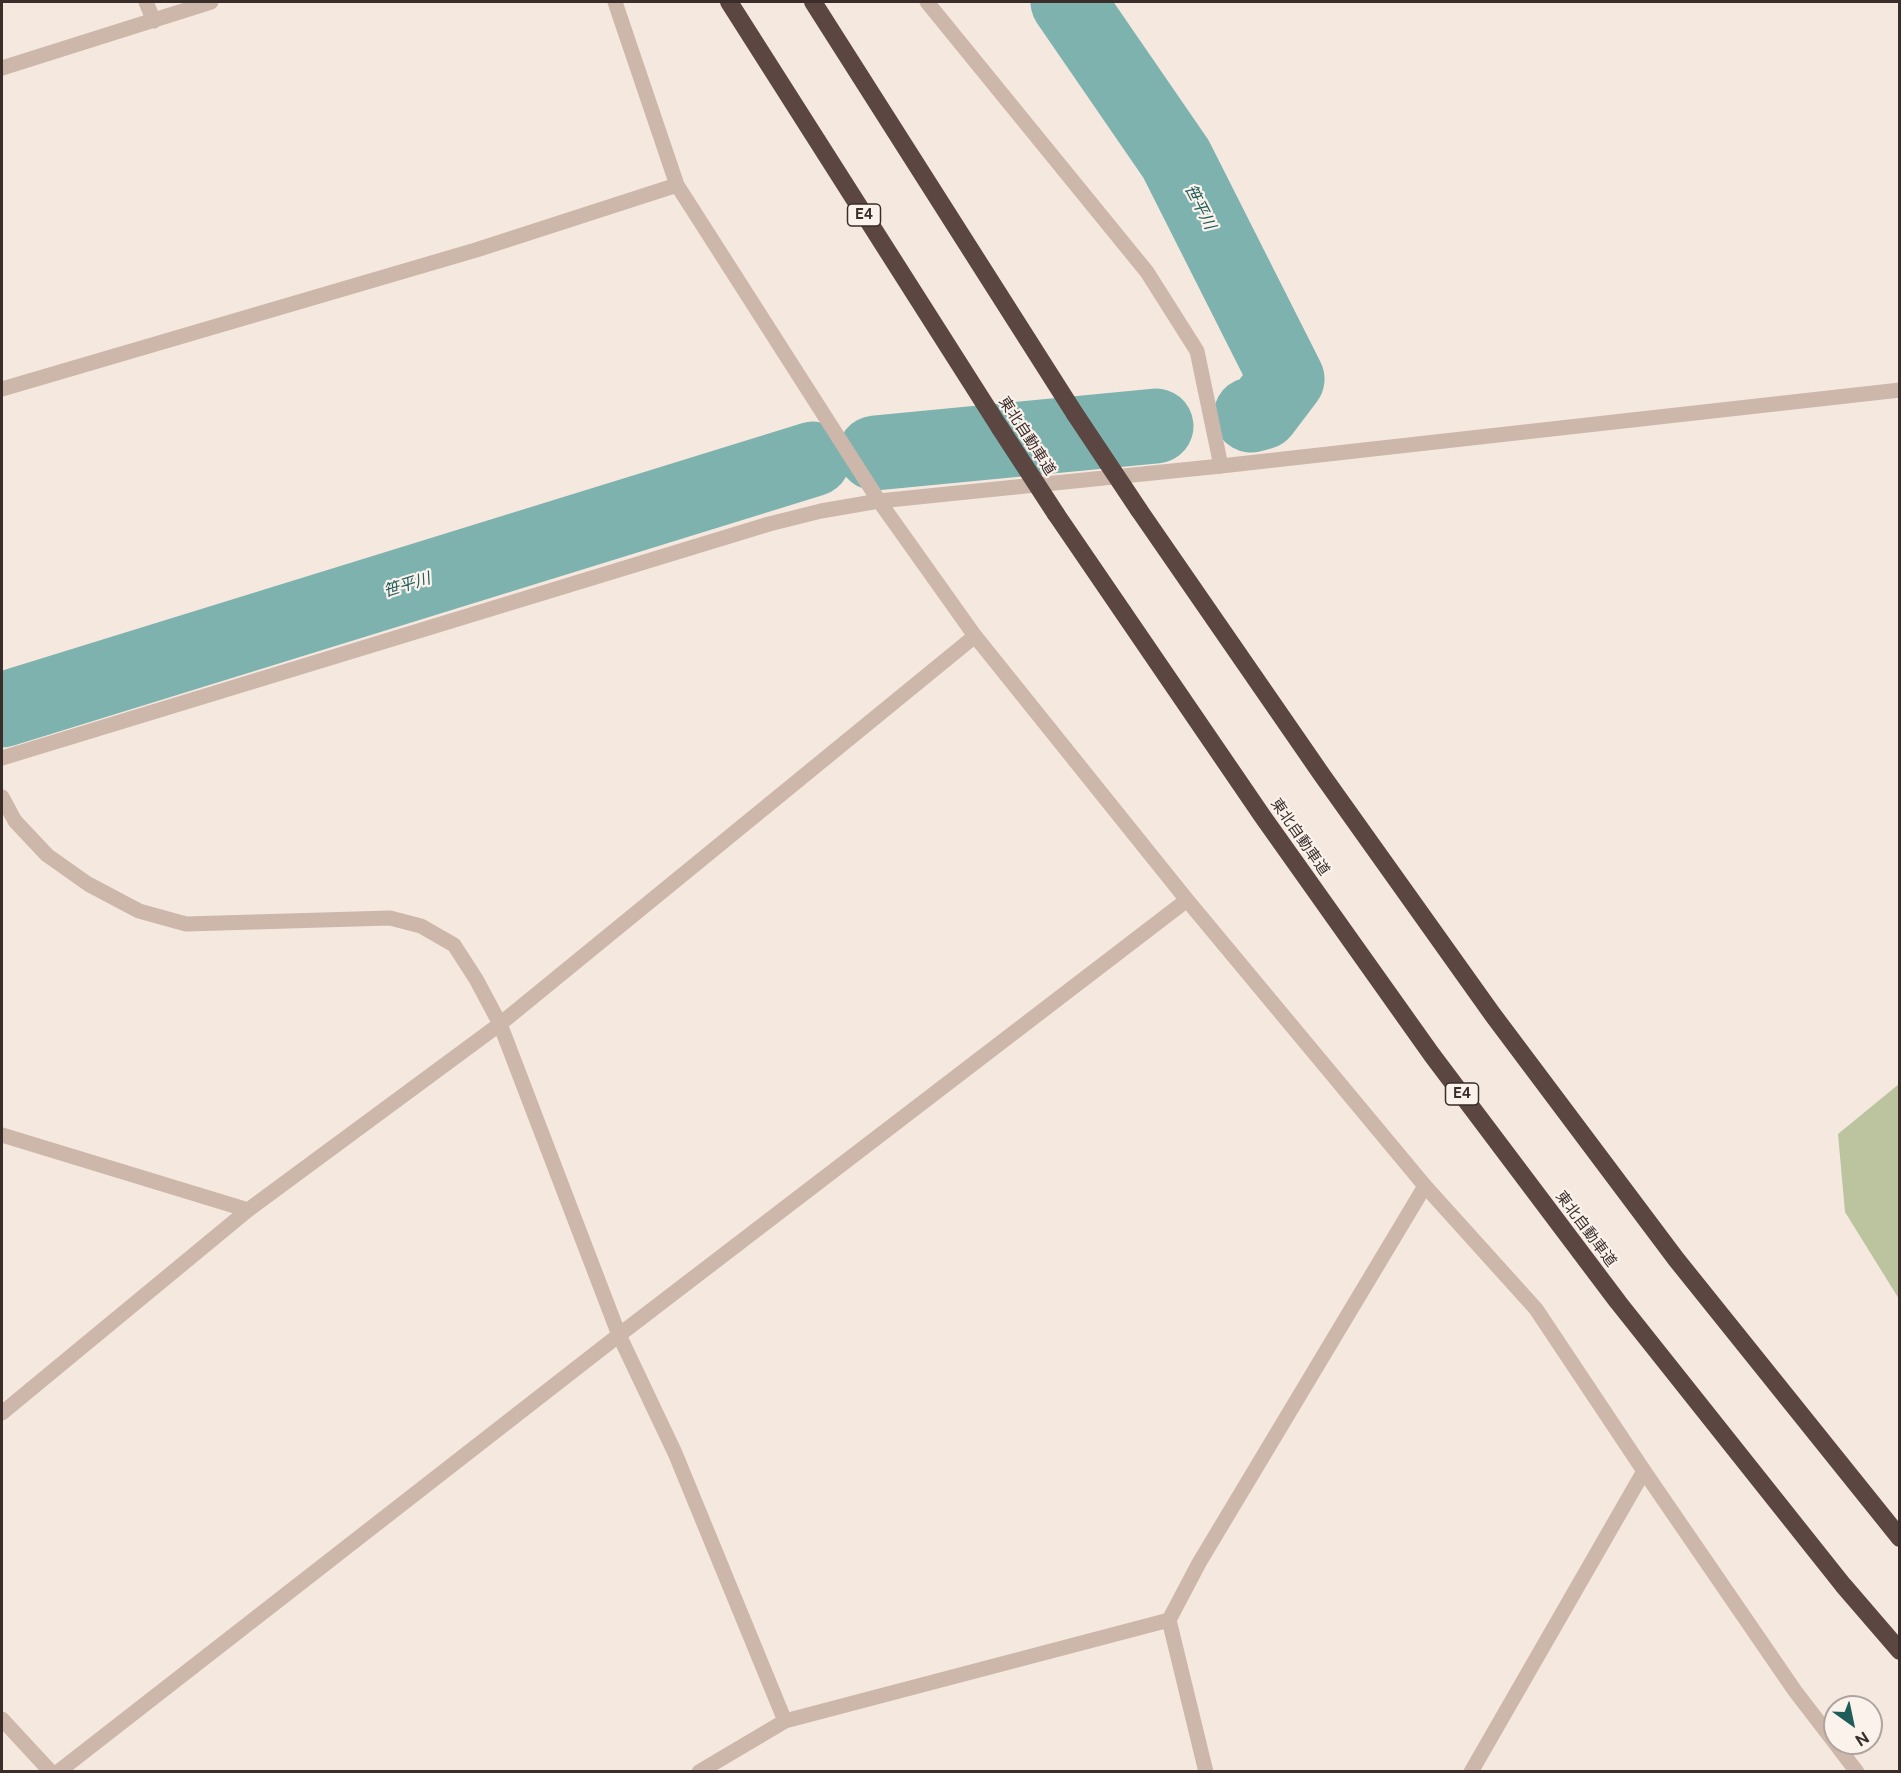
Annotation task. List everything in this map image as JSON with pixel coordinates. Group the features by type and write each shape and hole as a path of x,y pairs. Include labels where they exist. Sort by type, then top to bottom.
{"highway":[{"name":"東北自動車道","path":"729,2 1056,514 1263,817 1432,1055 1618,1302 1843,1585 1899,1651"},
{"path":"813,2 1075,414 1322,775 1493,1015 1676,1259 1899,1538"}],"street":[{"path":"146,2 154,21"},
{"path":"2,68 211,2"},
{"path":"615,2 676,185 879,501 975,636 1187,900 1425,1185 1536,1309 1644,1471 1795,1691 1823,1727"},
{"path":"927,2 1147,272 1197,351 1221,466"},
{"path":"2,389 476,250 676,185"},
{"path":"2,758 769,524 821,511 879,501 1221,466 1899,390"},
{"path":"2,1413 248,1210 500,1024 975,636"},
{"path":"2,797 15,821 47,855 88,884 139,911 186,924 390,918 421,926 454,945 476,979 500,1024 619,1335 675,1454 785,1721"},
{"path":"58,1772 619,1335 1187,900"},
{"path":"2,1135 248,1210"},
{"path":"1206,1772 1169,1620 1198,1563 1425,1185"},
{"path":"1472,1772 1644,1471"},
{"path":"699,1772 785,1721 1169,1620"},
{"path":"2,1719 51,1772"},
{"path":"1844,1755 1857,1772"}],"green space":[{"path":"1899,1084 1899,1299 1845,1212 1838,1134"}],"waterway":[{"name":"笹平川","path":"1068,2 1176,159 1287,379 1262,412 1251,415"},
{"name":"笹平川","path":"875,453 1156,426"},
{"name":"笹平川","path":"2,710 813,459"}]}
